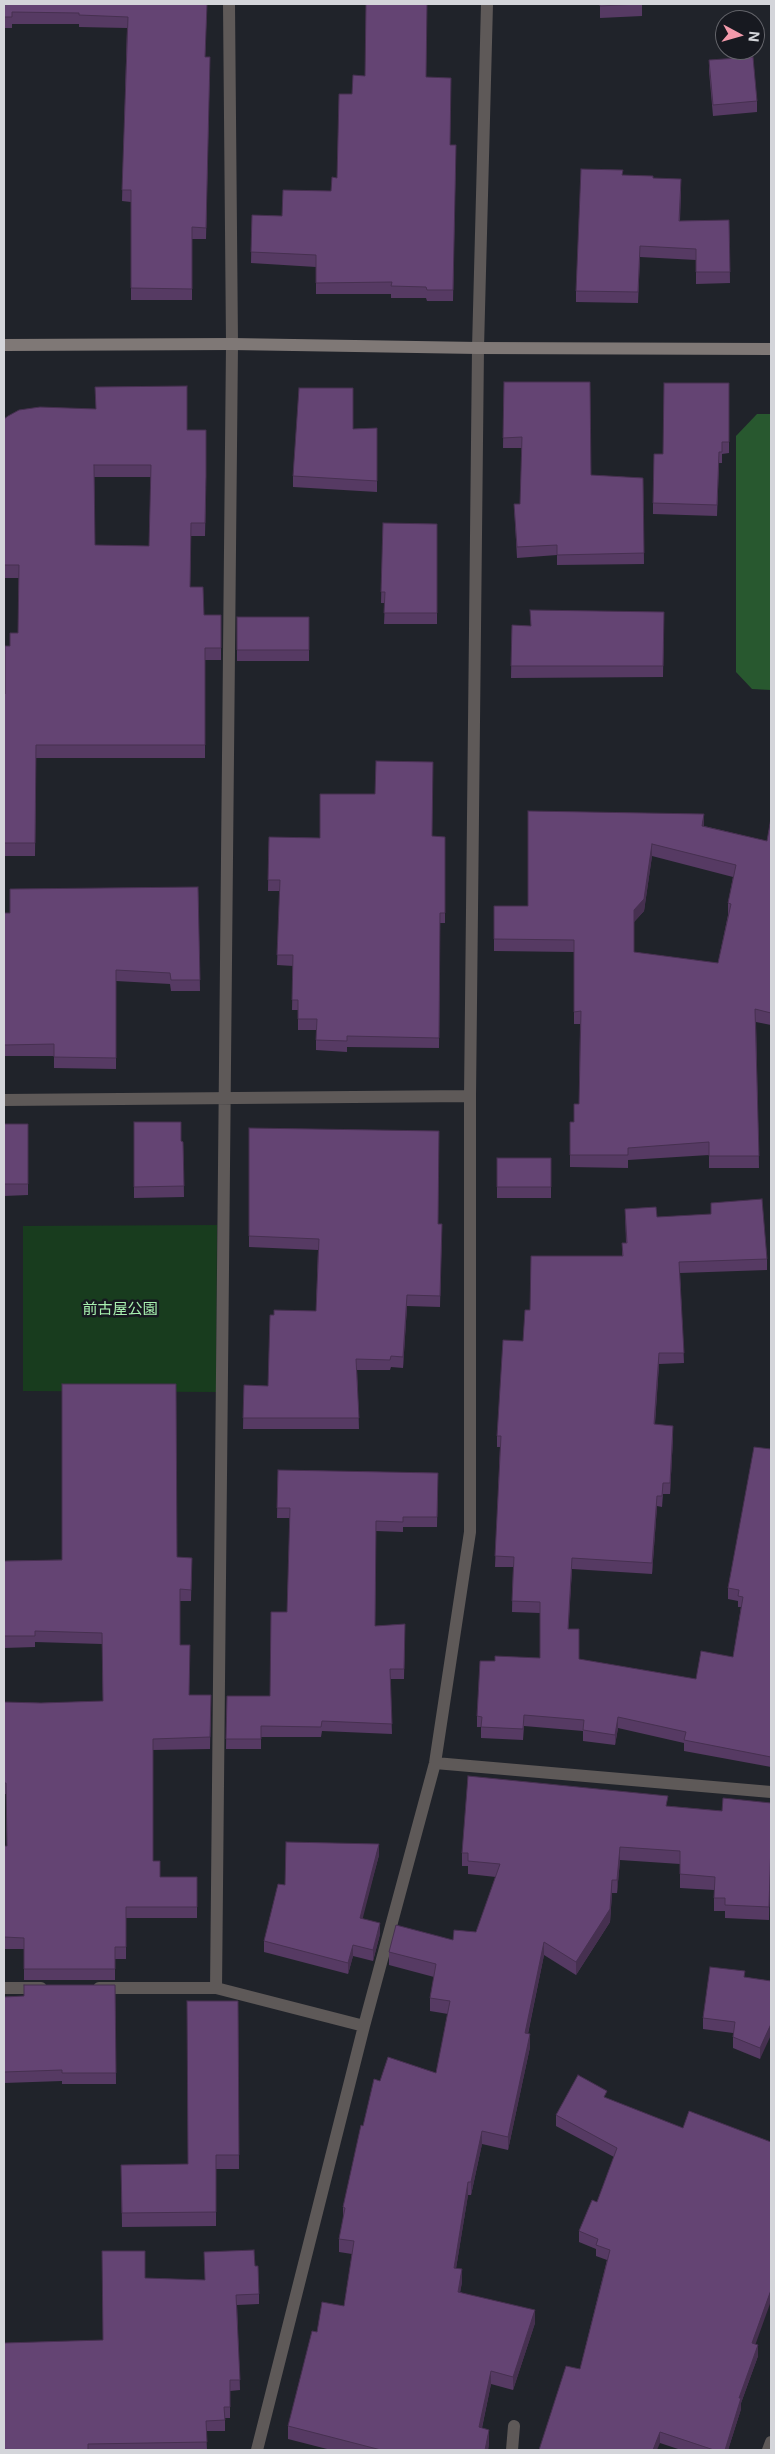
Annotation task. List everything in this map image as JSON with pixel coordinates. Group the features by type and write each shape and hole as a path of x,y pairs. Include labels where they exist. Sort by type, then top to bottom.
{"street":[{"path":"216,1988 232,344 229,4"},
{"path":"257,2450 364,2026 435,1763 470,1532 470,1096 478,348 486,4"},
{"path":"4,345 232,344 771,350"},
{"path":"4,1100 470,1096"},
{"path":"435,1763 771,1792"},
{"path":"4,1988 52,1988"},
{"path":"90,1988 216,1988 364,2026"},
{"path":"512,2450 514,2426"},
{"path":"768,2450 771,2442"}],"green space":[{"path":"757,414 771,414 771,690 752,689 736,672 736,436"},
{"name":"前古屋公園","path":"217,1225 216,1392 23,1391 23,1226"}],"building":[{"path":"4,4 207,4 205,57 210,57 206,228 192,227 192,289 131,288 131,190 122,190 128,17 79,15 79,13 12,12 12,17 4,17"},
{"path":"366,4 427,4 426,77 451,78 450,145 456,145 453,290 427,290 426,287 391,286 392,282 316,283 316,255 251,252 252,215 282,216 283,190 331,191 332,177 337,178 339,94 352,94 353,75 365,76"},
{"path":"600,4 639,4 600,6"},
{"path":"709,60 753,60 757,101 713,105"},
{"path":"581,169 623,170 622,175 681,179 679,221 729,220 730,272 696,272 696,249 640,246 638,292 576,291"},
{"path":"504,382 590,382 591,475 643,478 644,553 557,555 557,545 517,547 514,504 520,504 522,437 503,438"},
{"path":"664,383 729,383 729,442 722,442 722,452 719,452 717,505 653,503 654,454 663,454"},
{"path":"187,386 187,430 206,430 205,523 191,523 190,587 203,587 204,615 221,615 221,648 205,648 205,745 36,745 35,843 4,843 5,646 10,646 10,633 18,633 19,565 4,565 4,419 19,410 40,407 96,409 95,387","holes":["94,465 151,465 149,546 95,545"]},
{"path":"299,388 353,388 353,429 377,428 377,481 293,476"},
{"path":"383,523 437,524 437,613 384,613 385,592 381,592"},
{"path":"530,610 664,612 663,666 511,666 512,625 531,626"},
{"path":"237,617 309,617 309,650 237,650"},
{"path":"376,761 433,762 432,836 445,837 445,913 440,913 439,1038 347,1036 347,1041 316,1040 317,1019 298,1019 298,1000 292,1000 293,955 277,955 280,880 268,880 269,837 320,838 320,794 375,794"},
{"path":"528,811 704,814 702,826 767,841 771,818 771,1013 755,1009 759,1156 709,1156 709,1142 628,1148 628,1155 570,1155 570,1122 574,1122 574,1104 579,1104 581,1011 574,1012 574,940 494,939 494,906 528,906","holes":["652,844 736,865 728,903 731,904 718,963 634,952 634,910 644,899"]},
{"path":"198,887 200,980 171,980 170,973 116,970 116,1058 54,1057 54,1044 4,1045 4,913 10,913 10,889"},
{"path":"134,1122 181,1122 184,1186 134,1187"},
{"path":"4,1124 28,1124 28,1184 4,1184"},
{"path":"249,1128 439,1131 438,1224 442,1224 440,1296 407,1295 403,1357 391,1356 390,1360 356,1359 359,1418 243,1418 244,1385 268,1386 270,1315 274,1315 274,1310 316,1311 319,1239 249,1236"},
{"path":"497,1158 551,1158 551,1187 497,1187"},
{"path":"762,1199 767,1259 679,1262 684,1353 659,1353 654,1424 673,1426 670,1483 663,1483 662,1496 657,1496 652,1563 572,1558 568,1629 579,1629 579,1659 696,1679 701,1651 733,1657 743,1597 738,1596 739,1590 728,1588 754,1447 771,1449 771,1757 684,1740 686,1732 618,1717 615,1735 583,1730 584,1720 524,1715 523,1729 481,1727 482,1717 477,1716 480,1661 495,1661 495,1656 540,1658 540,1602 512,1601 514,1557 495,1556 501,1436 497,1436 503,1340 523,1341 525,1310 530,1310 531,1256 623,1256 622,1243 627,1243 625,1209 656,1207 657,1217 711,1214 711,1203"},
{"path":"62,1384 176,1384 177,1557 192,1558 191,1590 180,1589 180,1645 190,1645 189,1695 211,1695 210,1737 153,1739 153,1861 160,1861 160,1877 197,1877 197,1907 126,1907 126,1947 115,1947 115,1969 24,1969 24,1938 4,1937 4,1846 7,1846 6,1783 4,1783 4,1702 103,1701 102,1633 35,1631 35,1636 4,1636 4,1561 62,1560"},
{"path":"278,1470 438,1473 437,1517 403,1517 403,1522 376,1521 375,1626 405,1624 404,1669 390,1669 392,1724 322,1721 321,1727 261,1726 261,1739 226,1739 227,1696 270,1696 271,1612 287,1612 290,1508 277,1508"},
{"path":"468,1776 668,1796 666,1806 722,1811 723,1798 771,1803 769,1907 725,1905 725,1898 714,1898 715,1877 680,1874 680,1851 620,1847 617,1880 612,1880 610,1909 576,1962 544,1942 525,2033 530,2034 508,2137 482,2131 471,2182 468,2182 454,2268 462,2269 458,2292 535,2310 513,2377 491,2371 479,2427 489,2430 485,2450 381,2450 288,2426 312,2331 317,2332 322,2302 344,2306 354,2241 339,2239 345,2208 343,2207 361,2125 363,2126 374,2079 380,2081 388,2057 436,2073 450,2001 430,1998 436,1964 389,1952 396,1925 453,1940 454,1930 476,1932 500,1864 468,1861 468,1853 462,1853"},
{"path":"286,1842 379,1844 360,1918 380,1923 373,1950 353,1945 348,1963 264,1941 278,1884 285,1885"},
{"path":"710,1967 745,1971 744,1977 771,1981 771,2024 760,2048 733,2037 735,2022 703,2018"},
{"path":"24,1985 115,1985 116,2073 62,2073 62,2070 4,2072 4,1997 24,1996"},
{"path":"187,2001 238,2001 239,2155 216,2155 216,2212 122,2213 121,2165 188,2164"},
{"path":"578,2075 607,2091 604,2097 683,2128 689,2111 771,2142 771,2290 752,2343 758,2345 739,2398 741,2398 725,2450 714,2450 660,2432 653,2450 539,2450 566,2366 580,2369 610,2250 596,2245 598,2239 579,2231 592,2200 597,2202 617,2148 556,2115"},
{"path":"254,2250 255,2266 258,2266 259,2294 236,2295 240,2380 230,2380 230,2407 224,2407 225,2420 206,2421 207,2442 88,2444 88,2450 4,2450 4,2343 103,2340 102,2251 145,2251 145,2278 205,2280 204,2252"}]}
